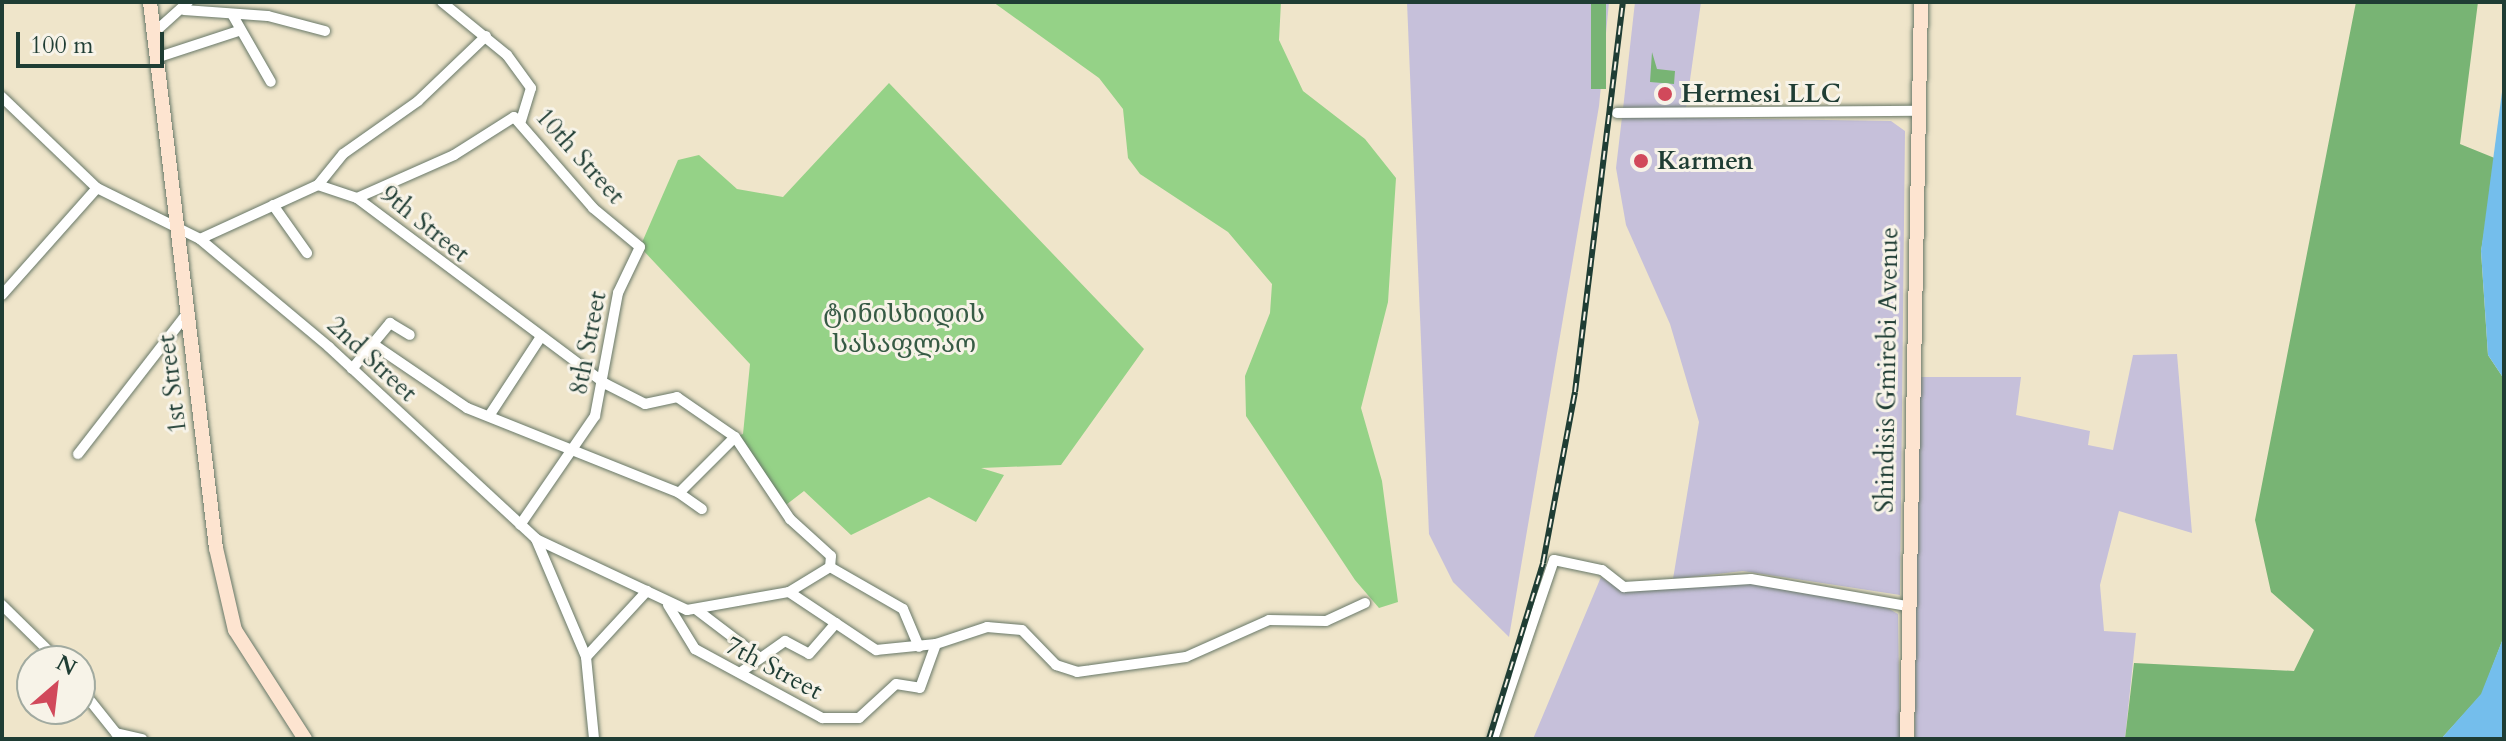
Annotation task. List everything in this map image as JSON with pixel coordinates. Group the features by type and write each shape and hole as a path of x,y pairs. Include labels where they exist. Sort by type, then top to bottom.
{"main road":[{"name":"1st Street","path":"150,2 157,30 216,548 235,630 305,739"},
{"name":"Shindisis Gmirebi Avenue","path":"1907,739 1921,2"}],"street":[{"path":"442,2 486,36 531,88 521,121"},
{"path":"157,30 186,6 325,31"},
{"path":"232,14 271,82"},
{"path":"159,57 241,30"},
{"path":"200,239 318,185 343,154 418,101 486,36"},
{"name":"2nd Street","path":"2,97 97,188 200,239 352,369 536,539 586,657 594,739"},
{"path":"1617,113 1917,111"},
{"name":"10th Street","path":"357,198 454,155 499,120 521,121 593,208 640,247"},
{"name":"9th Street","path":"318,185 357,198 540,338 606,384 645,404 677,397 735,437"},
{"path":"2,295 97,188"},
{"path":"273,205 307,253"},
{"name":"8th Street","path":"520,525 572,450 606,384 618,293 640,247"},
{"path":"78,454 188,312"},
{"path":"352,369 390,323 410,335"},
{"path":"489,416 540,338"},
{"path":"373,344 489,416 679,493 702,509"},
{"path":"679,493 735,437 782,508 831,556 830,567"},
{"path":"536,539 647,591 668,605 695,609 789,592 830,567"},
{"path":"1493,739 1554,560 1602,570 1624,587 1751,579 1908,606"},
{"path":"830,567 903,609 919,647"},
{"path":"586,657 647,591"},
{"path":"789,592 876,650 936,644 987,627 1022,630 1056,665 1077,672 1186,657 1269,620 1326,621 1365,603"},
{"path":"2,605 43,645"},
{"name":"7th Street","path":"668,605 695,649 822,718 847,721 871,711 896,684 920,688 936,644"},
{"path":"695,609 759,657"},
{"path":"741,672 785,641 809,654 836,623"},
{"path":"96,711 113,736 142,739"}],"shaded area":[{"path":"1407,2 1609,2 1599,106 1509,637 1453,582 1429,534"},
{"path":"1635,2 1701,2 1686,108 1623,109"},
{"path":"1622,117 1891,121 1905,131 1900,595 1743,571 1673,579 1699,422 1670,324 1626,225 1616,168"},
{"path":"2177,354 2192,533 2119,511 2100,585 2104,631 2136,633 2125,739 1915,739 1917,377 2021,377 2016,415 2090,431 2088,445 2113,450 2133,355"},
{"path":"1601,577 1622,591 1749,583 1884,606 1898,614 1900,739 1533,739"}],"green space":[{"path":"993,2 1281,2 1279,40 1303,91 1365,139 1396,178 1388,302 1361,408 1382,481 1398,602 1379,608 1355,580 1246,416 1245,376 1270,313 1272,284 1228,232 1140,174 1128,158 1123,109 1099,78"},
{"path":"1591,2 1606,2 1606,89 1591,89"},
{"path":"2356,2 2478,2 2460,144 2497,159 2481,251 2488,355 2504,379 2504,636 2482,694 2441,739 2125,739 2134,663 2294,671 2314,630 2271,592 2255,520"},
{"path":"1652,52 1657,69 1675,71 1674,84 1650,82"},
{"name":"ტინისხიდის სასაფლაო","path":"889,83 1144,349 1061,465 981,468 1004,475 976,522 929,497 851,535 804,491 782,508 735,437 743,434 750,364 640,247 678,160 699,155 737,189 783,197"}],"water":[{"path":"2504,77 2504,379 2488,355 2481,251"},
{"path":"2504,636 2504,739 2441,739 2481,694"}],"railway":[{"path":"1489,739 1543,563 1575,392 1623,2"}],"place":[{"name":"Hermesi LLC","path":"1665,94"},
{"name":"Karmen","path":"1641,161"}]}
